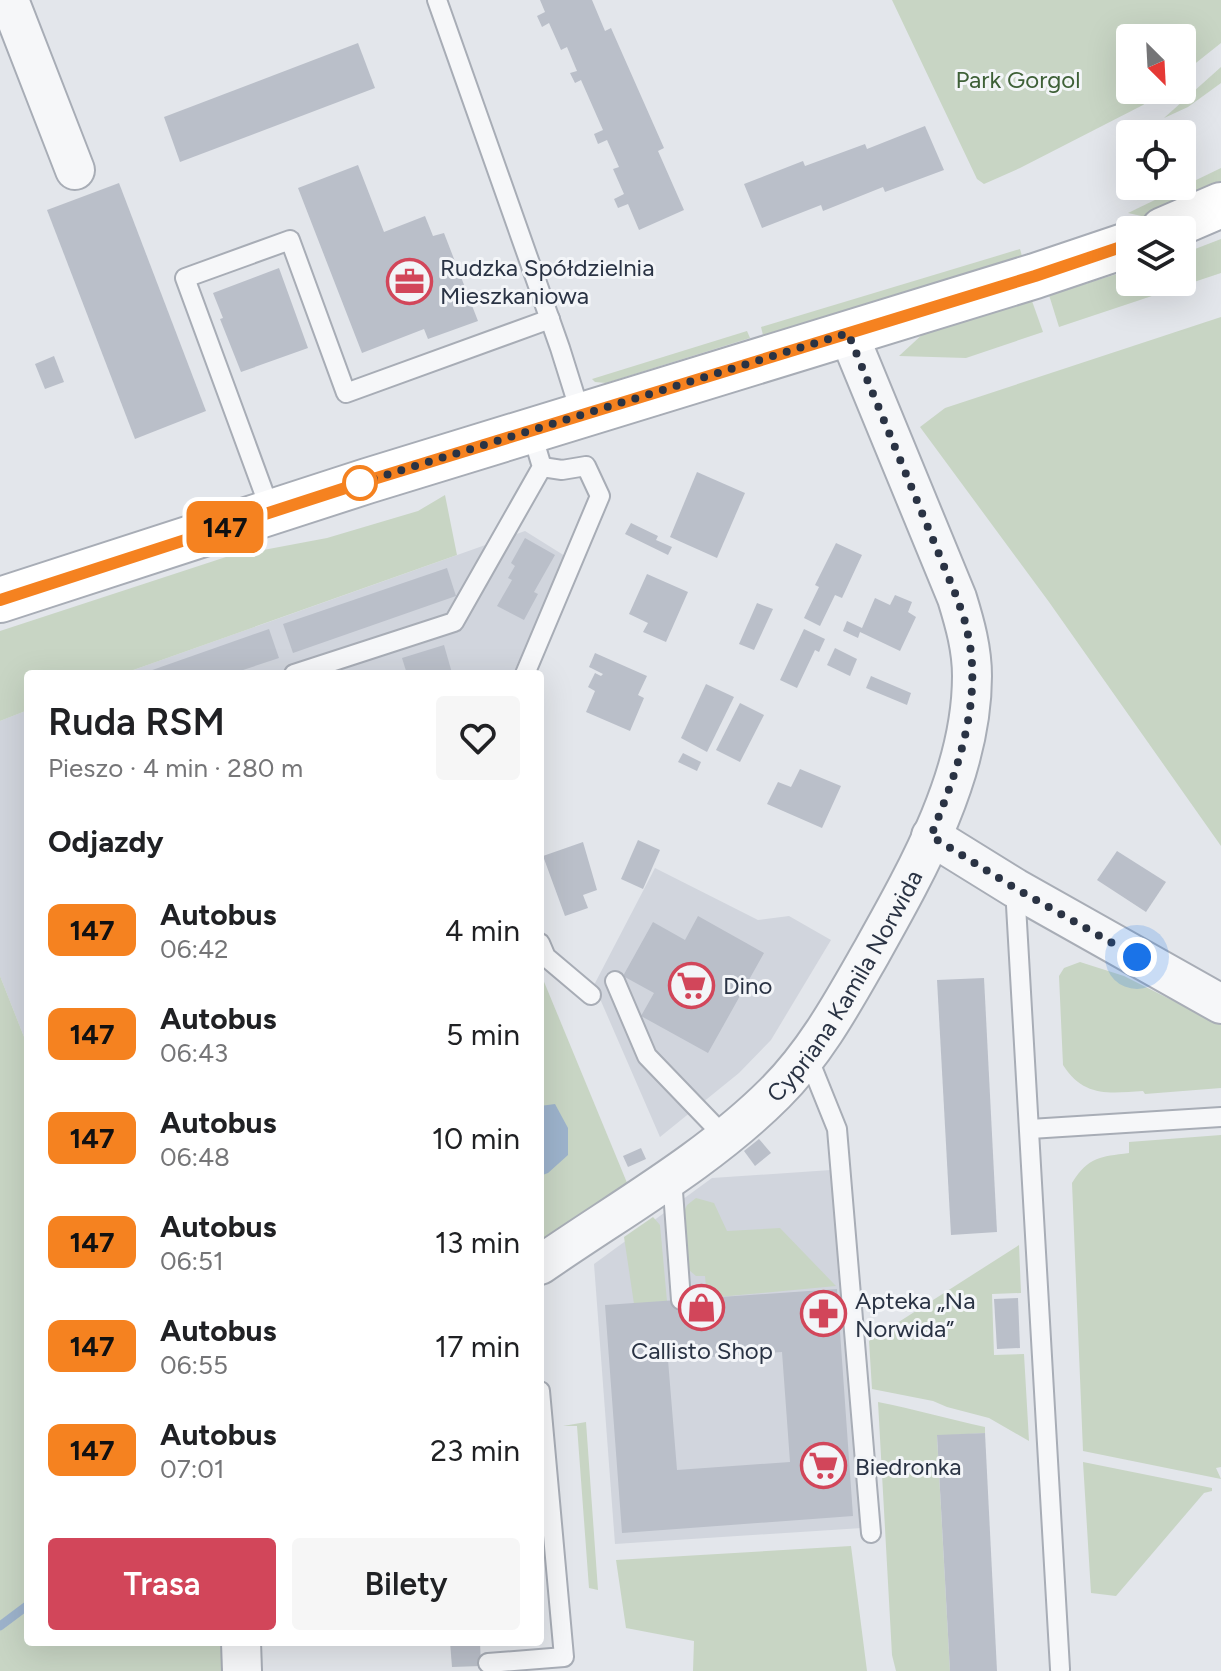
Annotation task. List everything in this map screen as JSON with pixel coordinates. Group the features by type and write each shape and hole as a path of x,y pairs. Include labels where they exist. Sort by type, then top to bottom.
{"street":[{"path":"9,0 75,170"},
{"path":"1195,216 1221,205"},
{"path":"0,600 271,512 536,448 581,415 1116,248"},
{"name":"Cypriana Kamila Norwida","path":"544,1262 724,1136 774,1094 808,1057 837,1013 890,919 931,836 957,768 968,721 972,676 969,636 957,598 848,333"},
{"path":"931,836 1015,888 1221,1004"},
{"path":"241,1646 242,1671"}],"lane":[{"path":"437,0 581,415"},
{"path":"271,512 185,278 290,240 346,393 550,319"},
{"path":"306,670 454,622 536,448 562,470 586,466 600,496 527,670"},
{"path":"1015,888 1060,1669"},
{"path":"544,952 591,995"},
{"path":"615,981 647,1056 724,1136"},
{"path":"808,1057 837,1129 871,1533"},
{"path":"1030,1129 1221,1117"},
{"path":"672,1175 681,1300"},
{"path":"488,1663 564,1657 544,1435"}],"shaded area":[{"path":"525,531 565,556 520,670 133,670"},
{"path":"24,712 24,1037 0,976 0,721"},
{"path":"655,868 758,920 789,916 831,940 771,1040 739,1073 660,1137 594,985"},
{"path":"831,1170 862,1528 615,1544 594,1264 712,1178"}],"green space":[{"name":"Park Gorgol","path":"892,0 1221,0 1221,43 1196,63 1196,24 1116,24 1116,104 1144,104 1020,168 984,184 977,179"},
{"path":"1221,67 1221,83 1196,101 1196,89"},
{"path":"1180,104 1192,104 1188,107 1164,118"},
{"path":"1221,168 1221,181 1196,194 1196,180"},
{"path":"1155,200 1183,200 1148,216 1128,213"},
{"path":"1221,239 1221,273 1196,281 1196,249"},
{"path":"1020,249 1022,256 763,335 761,327"},
{"path":"1116,274 1116,296 1152,296 1059,327 1049,295"},
{"path":"1032,301 1043,332 966,358 899,356 925,332"},
{"path":"1221,317 1221,846 1049,602 920,427 945,408"},
{"path":"747,331 750,338 606,383 592,379"},
{"path":"445,495 457,555 133,670 24,670 24,712 0,721 0,631 226,557 327,538 418,511"},
{"path":"1080,962 1124,976 1221,1025 1221,1088 1145,1094 1143,1091 1109,1092 1089,1088 1071,1076 1063,1065 1059,976 1064,968"},
{"path":"0,976 24,1037 24,1646 230,1646 229,1671 0,1671"},
{"path":"544,982 630,1190 544,1248"},
{"path":"1221,1135 1221,1467 1216,1468 1221,1479 1083,1451 1072,1183 1084,1167 1096,1159 1129,1153 1129,1142"},
{"path":"696,1198 714,1203 727,1231 780,1228 836,1286 707,1298 705,1276 696,1276 689,1270 684,1211"},
{"path":"653,1217 660,1225 667,1301 634,1304 624,1237"},
{"path":"1019,1245 1021,1293 992,1294 994,1355 1024,1354 1029,1441 989,1418 933,1401 872,1389 869,1341"},
{"path":"878,1402 985,1427 985,1433 937,1436 950,1671 896,1671 892,1655"},
{"path":"586,1422 598,1590 589,1588 577,1426 563,1426"},
{"path":"1083,1462 1212,1488 1212,1491 1204,1493 1116,1596 1091,1593"},
{"path":"851,1546 867,1671 693,1671 694,1641 626,1628 616,1560"}],"water":[{"path":"555,1104 568,1128 568,1155 544,1174 544,1105"}],"building":[{"path":"540,0 592,0 605,31 611,28 664,148 658,151 684,210 639,230 628,204 618,208 614,199 624,194 613,169 619,167 607,140 598,144 594,134 603,130 581,80 575,83 570,73 577,71 567,47 561,50 549,23 542,27 537,16 545,12"},
{"path":"358,43 375,88 180,162 164,117"},
{"path":"925,126 944,170 885,192 883,187 823,211 821,205 762,228 744,184 803,161 805,166 865,144 867,149"},
{"path":"358,165 384,232 425,216 433,236 444,233 478,321 428,339 424,329 362,353 298,188"},
{"path":"119,183 206,411 135,439 47,210"},
{"path":"279,268 308,348 241,372 213,293"},
{"path":"54,356 64,382 45,389 35,364"},
{"path":"697,472 745,493 717,558 670,537"},
{"path":"631,523 658,536 656,540 672,547 668,555 625,534"},
{"path":"525,538 555,555 534,592 538,594 524,620 497,606 512,580 508,578 515,566 511,563"},
{"path":"836,543 862,555 842,598 835,595 820,626 804,618 819,587 815,585"},
{"path":"447,568 456,596 293,653 283,624"},
{"path":"647,574 688,592 666,642 643,632 648,623 629,614"},
{"path":"895,595 912,602 908,612 916,617 900,651 860,632 858,638 843,631 847,621 862,628 875,598 890,605"},
{"path":"757,603 773,609 754,650 739,644"},
{"path":"269,629 279,658 243,670 152,670"},
{"path":"804,629 825,639 819,652 815,650 797,688 780,680"},
{"path":"444,645 451,670 406,670 402,658"},
{"path":"835,648 857,659 850,676 827,665"},
{"path":"595,653 647,676 638,695 644,698 630,731 586,712 595,691 588,687 595,673 603,674 589,667"},
{"path":"871,676 911,693 907,705 866,688"},
{"path":"706,684 734,697 707,752 681,738"},
{"path":"740,703 764,715 740,762 716,750"},
{"path":"683,753 701,762 697,771 678,762"},
{"path":"800,769 841,786 822,828 767,804 778,782 791,787"},
{"path":"638,840 660,850 643,889 621,879"},
{"path":"583,842 597,890 583,895 588,908 565,916 544,856"},
{"path":"1117,851 1166,882 1146,912 1097,880"},
{"name":"Dino","path":"698,916 764,953 708,1053 641,1016 654,993 623,976 653,922 685,940"},
{"path":"984,978 997,1232 951,1235 937,980"},
{"path":"759,1139 771,1153 755,1166 744,1151"},
{"path":"641,1148 646,1159 628,1167 623,1156"},
{"path":"837,1289 853,1516 622,1533 605,1305","holes":["782,1352 790,1462 677,1470 668,1360"]},
{"path":"1018,1298 1020,1348 997,1349 994,1299"},
{"path":"985,1433 997,1671 950,1671 937,1435"},
{"path":"450,1646 480,1646 481,1666 452,1667"}],"waterway":[{"path":"0,1626 24,1608"}],"bus line":[{"name":"147","path":"0,600 367,481 1116,250"}],"place":[{"name":"Rudzka Spółdzielnia Mieszkaniowa","path":"409,281"},
{"name":"Dino","path":"692,985"},
{"name":"Callisto Shop","path":"702,1308"},
{"name":"Apteka „Na Norwida”","path":"824,1314"},
{"name":"Biedronka","path":"824,1466"}],"route":[{"path":"360,483 848,333 957,598 969,636 972,676 968,721 957,768 931,836 1137,957"}]}
